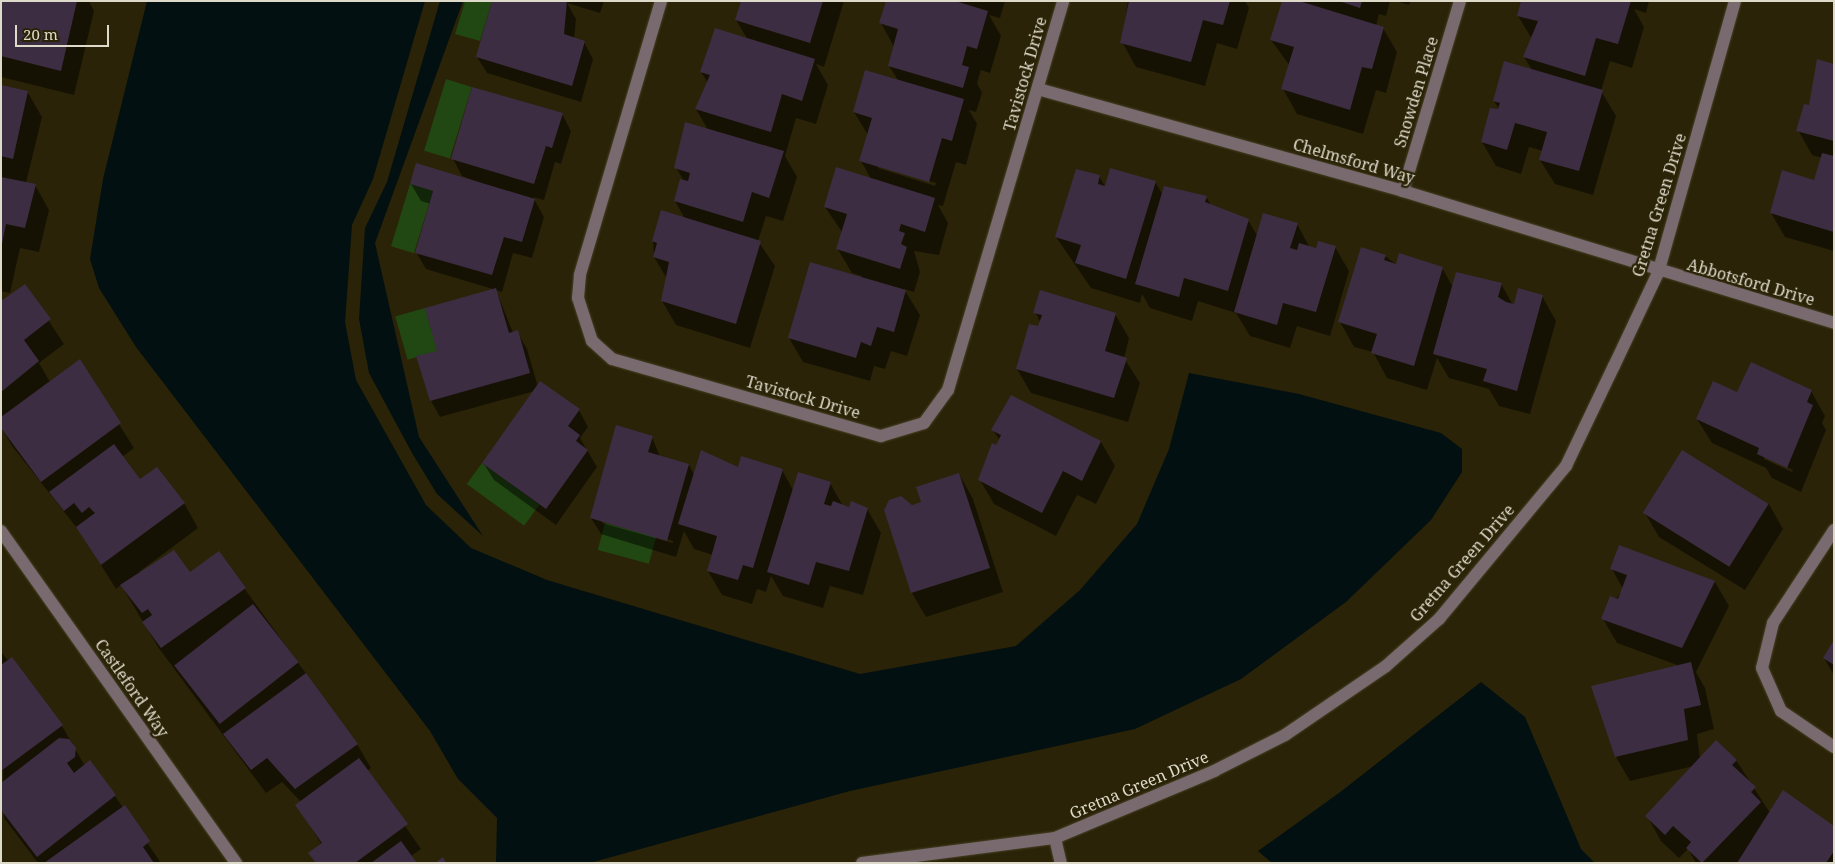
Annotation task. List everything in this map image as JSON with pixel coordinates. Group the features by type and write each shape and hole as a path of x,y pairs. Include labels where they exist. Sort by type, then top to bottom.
{"street":[{"name":"Tavistock Drive","path":"661,1 580,275 578,298 592,341 612,359 880,436 924,423 948,390 1063,1"},
{"name":"Snowden Place","path":"1403,191 1460,1"},
{"name":"Gretna Green Drive","path":"862,863 1056,838 1214,771 1285,735 1386,666 1439,618 1566,466 1658,273 1735,1"},
{"name":"Chelmsford Way","path":"1038,90 1403,191 1658,273"},
{"name":"Abbotsford Drive","path":"1658,273 1834,323"},
{"path":"1834,530 1773,623 1762,668 1781,711 1834,747"},
{"name":"Castleford Way","path":"1,531 236,863"},
{"path":"1056,838 1061,863"}],"green space":[{"path":"465,1 492,1 480,41 455,34"},
{"path":"446,79 472,87 450,159 424,151"},
{"path":"410,184 433,191 414,253 391,246"},
{"path":"425,308 437,351 408,360 395,317"},
{"path":"482,463 539,505 524,526 467,484"},
{"path":"605,523 656,537 649,564 598,550"}],"shaded area":[{"path":"147,1 425,1 373,179 352,225 345,322 356,380 426,505 471,548 547,580 860,674 1016,646 1080,590 1137,524 1169,449 1189,373 1299,394 1441,433 1462,449 1462,472 1431,520 1346,602 1241,679 1135,729 850,791 590,863 496,863 497,818 458,779 430,731 136,347 99,288 90,259 103,179"},
{"path":"440,1 463,1 375,243 419,437 483,536 437,494 412,453 369,373 359,319 365,228 387,182"},
{"path":"1481,682 1525,717 1581,849 1595,863 1272,863 1258,851 1339,793"}],"building":[{"path":"1,1 77,1 61,71 1,56"},
{"path":"492,1 567,1 564,34 585,41 572,86 476,57"},
{"path":"741,1 823,1 810,43 735,20"},
{"path":"886,1 955,1 988,11 977,49 967,46 962,65 969,67 963,88 888,66 898,29 879,23"},
{"path":"1129,1 1230,1 1223,25 1203,20 1191,62 1120,43"},
{"path":"1282,1 1299,1 1384,27 1372,69 1362,67 1350,110 1281,89 1294,47 1270,40"},
{"path":"1339,1 1362,1 1360,8"},
{"path":"1521,1 1631,1 1618,44 1596,38 1585,76 1523,57 1538,21 1517,16"},
{"path":"715,28 815,59 802,101 782,94 771,132 695,109 710,75 700,72"},
{"path":"1817,59 1834,64 1834,141 1796,131 1804,104 1809,105"},
{"path":"1504,61 1603,90 1579,171 1539,160 1547,132 1515,123 1507,150 1481,142 1490,108 1498,109 1500,103 1493,101"},
{"path":"865,70 964,99 952,141 942,138 929,182 859,161 872,118 853,112"},
{"path":"1,85 28,91 13,159 1,156"},
{"path":"472,87 563,113 552,148 546,146 534,184 451,159"},
{"path":"685,122 784,151 769,198 752,192 743,222 674,201 680,179 688,181 690,173 674,168"},
{"path":"1822,153 1834,156 1834,232 1770,213 1782,170 1814,180"},
{"path":"416,163 535,199 522,242 504,237 492,275 415,253 433,191 410,184"},
{"path":"836,167 935,198 925,232 901,224 899,231 905,233 901,244 907,247 900,269 836,249 847,214 824,207"},
{"path":"1110,168 1156,181 1126,279 1075,263 1081,245 1055,237 1076,169 1100,175 1098,184 1105,186"},
{"path":"1,177 36,184 25,228 6,224 2,244"},
{"path":"1164,186 1207,196 1205,202 1249,219 1228,291 1184,278 1179,297 1135,284"},
{"path":"661,210 761,241 736,324 661,301 669,262 653,257 657,243 652,241"},
{"path":"1263,213 1298,223 1290,248 1297,250 1299,243 1316,248 1318,241 1336,246 1316,312 1283,303 1277,325 1234,312"},
{"path":"1361,247 1386,255 1384,260 1396,264 1399,253 1443,267 1414,366 1371,353 1377,334 1338,322"},
{"path":"810,262 906,290 894,332 877,327 871,346 861,342 856,358 788,338"},
{"path":"1456,272 1502,283 1498,297 1506,302 1514,304 1518,288 1543,295 1517,391 1483,381 1487,369 1433,354"},
{"path":"25,284 51,319 24,340 39,361 1,392 1,301"},
{"path":"496,288 509,333 518,330 530,373 430,401 416,356 437,351 425,308"},
{"path":"1040,290 1116,313 1105,351 1127,358 1114,398 1016,369 1029,324 1038,326 1042,315 1033,313"},
{"path":"80,359 121,423 41,482 1,428 1,417"},
{"path":"1751,362 1812,390 1807,402 1813,405 1787,468 1757,454 1759,448 1696,419 1713,381 1737,392"},
{"path":"540,381 580,409 568,426 580,435 576,441 588,450 546,509 482,463"},
{"path":"1011,395 1101,441 1082,481 1063,471 1042,513 978,480 992,443 996,445 1001,435 991,430"},
{"path":"616,425 653,436 648,452 689,464 667,541 590,518"},
{"path":"114,444 140,479 157,467 185,503 101,565 76,527 95,513 89,507 82,513 74,503 64,511 49,492"},
{"path":"701,450 738,467 741,456 783,469 753,568 743,565 738,580 707,571 717,536 678,524"},
{"path":"1682,450 1769,504 1729,567 1643,513"},
{"path":"798,472 831,482 824,504 831,506 833,501 849,507 851,501 868,508 849,571 816,562 809,585 767,572"},
{"path":"959,473 990,568 911,593 884,510 889,500 901,496 912,505 921,502 916,487"},
{"path":"1619,545 1715,581 1682,648 1601,619 1610,596 1618,599 1627,575 1610,569"},
{"path":"174,550 190,572 219,551 246,588 161,648 142,622 152,615 148,609 142,613 120,585"},
{"path":"253,604 299,662 220,724 174,666"},
{"path":"1834,640 1834,665 1823,658"},
{"path":"12,657 63,725 1,771 1,665"},
{"path":"1691,662 1701,705 1684,709 1688,740 1615,757 1591,686"},
{"path":"306,673 358,744 295,789 267,758 251,770 223,734"},
{"path":"59,738 69,739 76,748 75,757 67,763 74,773 90,760 116,795 37,857 1,810 1,783"},
{"path":"1716,740 1737,760 1732,765 1756,787 1751,792 1761,802 1702,863 1686,848 1691,842 1673,826 1665,835 1645,816"},
{"path":"359,758 408,824 355,863 316,863 308,853 322,843 295,805"},
{"path":"1783,790 1834,826 1834,851 1826,863 1737,863"},
{"path":"125,805 150,841 143,847 154,863 44,863"},
{"path":"401,841 417,863 371,863"},
{"path":"443,857 446,863 435,863"}]}
